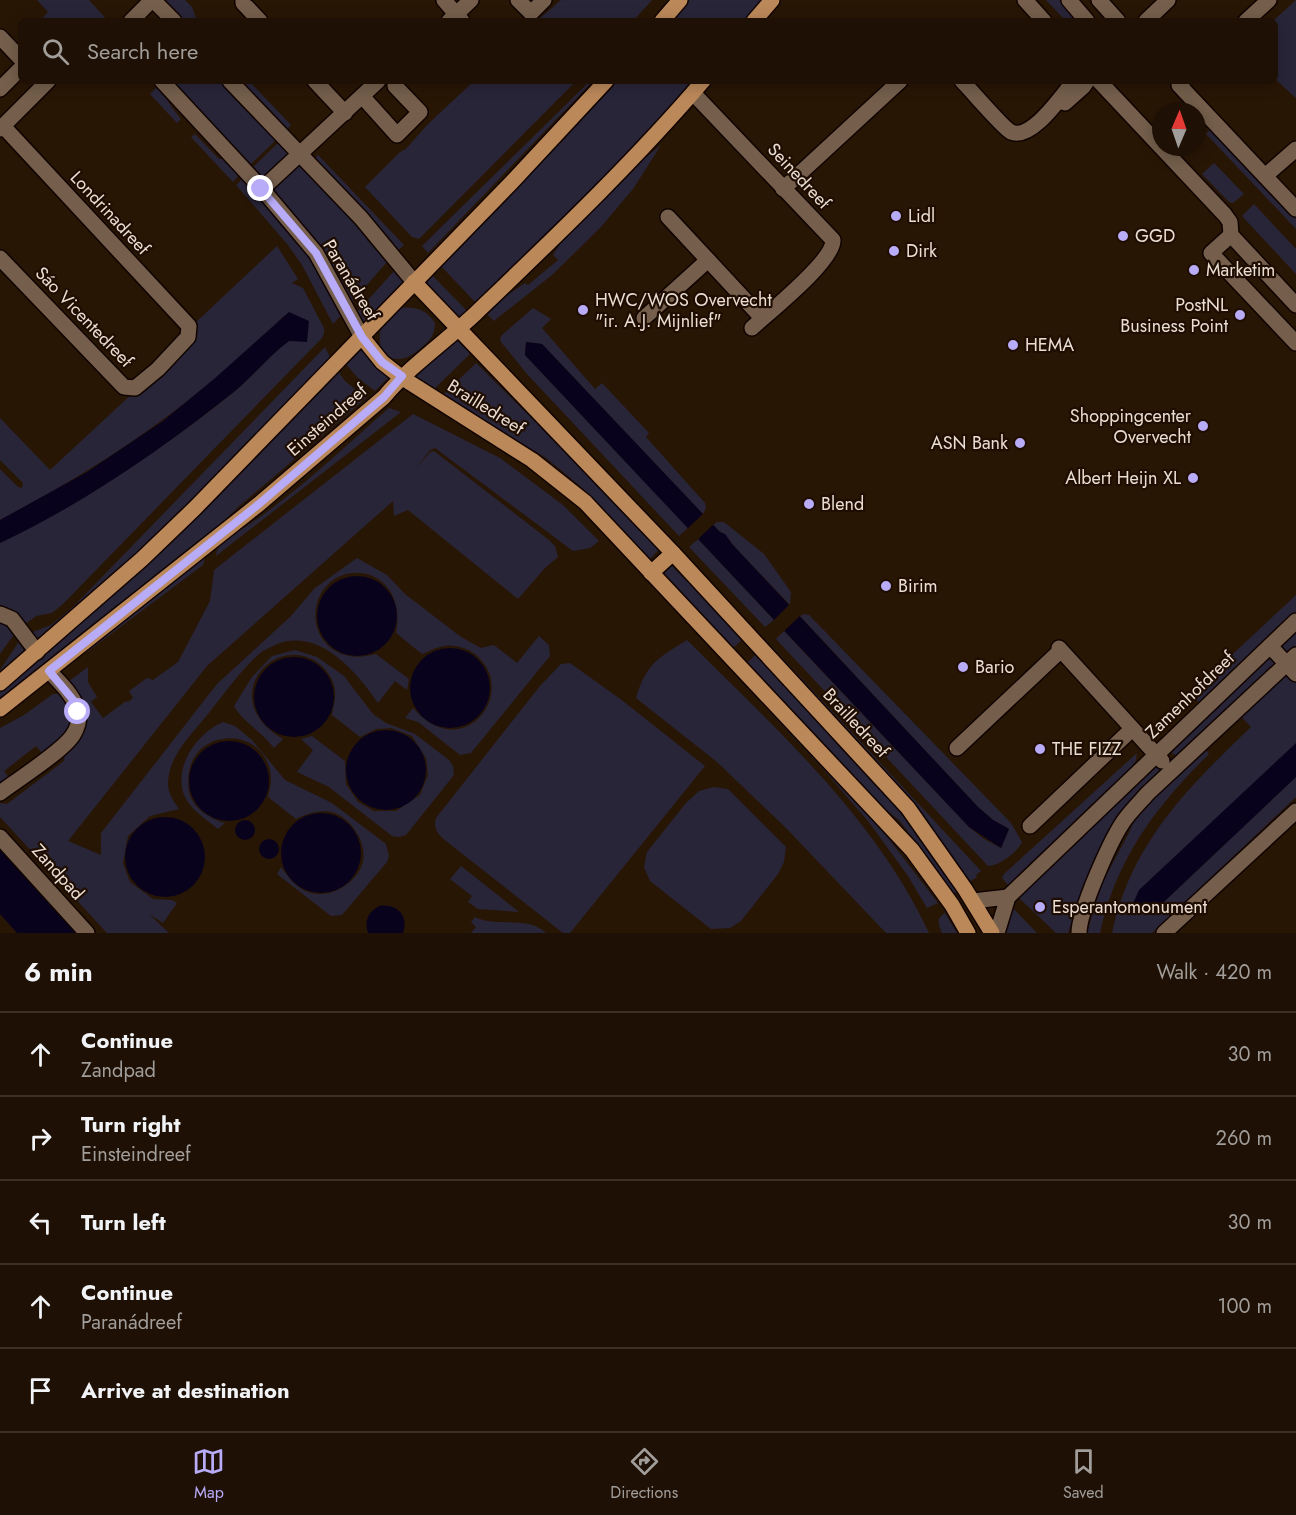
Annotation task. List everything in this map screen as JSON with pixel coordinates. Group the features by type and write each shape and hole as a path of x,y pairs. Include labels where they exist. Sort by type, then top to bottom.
{"main road":[{"path":"665,18 680,0"},
{"path":"757,18 772,0"},
{"name":"Einsteindreef","path":"0,683 142,559 362,337 603,84"},
{"name":"Einsteindreef","path":"0,709 259,504 384,397 402,376 459,330 540,252 700,84"},
{"name":"Brailledreef","path":"414,282 673,553 908,808 973,900 992,933"},
{"name":"Brailledreef","path":"362,337 382,362 532,460 585,502 912,850 952,905 969,933"},
{"path":"651,573 673,553"}],"street":[{"path":"134,18 153,0 171,18"},
{"path":"243,0 243,3 257,18"},
{"path":"444,0 456,18 471,0"},
{"path":"518,0 531,13 544,0"},
{"path":"1025,0 1041,18"},
{"path":"1069,0 1085,18"},
{"path":"1099,0 1115,18"},
{"path":"1149,18 1168,0"},
{"path":"1249,18 1269,0"},
{"path":"0,37 18,59"},
{"path":"0,89 18,64"},
{"path":"1,127 45,84"},
{"name":"Paranádreef","path":"165,84 316,253 362,337"},
{"path":"233,84 361,218 414,282"},
{"path":"318,84 345,112"},
{"path":"261,189 375,84"},
{"path":"783,189 897,84"},
{"path":"965,84 1013,133 1025,132 1049,112 1071,98 1084,84"},
{"path":"1049,112 1072,84"},
{"path":"1102,84 1225,215 1230,222 1231,235 1296,305"},
{"path":"1182,84 1296,209"},
{"path":"362,96 397,135 420,112 395,86"},
{"name":"Seinedreef","path":"693,93 833,240 833,247 829,254 795,290 757,323 708,260"},
{"name":"Londrinadreef","path":"1,127 189,326"},
{"path":"1265,176 1296,149"},
{"path":"644,318 708,260 668,217"},
{"path":"1231,235 1211,253 1296,343"},
{"name":"Sáo Vicentedreef","path":"0,258 124,387 135,388 158,369 188,337 189,326"},
{"path":"0,614 12,619 37,652"},
{"name":"Zamenhofdreef","path":"997,933 1008,897 1296,621"},
{"path":"1276,640 1296,650"},
{"path":"1078,930 1090,891 1114,837 1126,818 1172,771 1293,664 1276,640"},
{"path":"957,748 1060,650 1172,771"},
{"path":"0,793 63,745 73,735 78,724 78,712 74,701 49,671"},
{"path":"1030,825 1132,729"},
{"path":"1164,933 1294,817"},
{"name":"Zandpad","path":"0,837 87,933"},
{"path":"973,900 1008,897"}],"shaded area":[{"path":"37,0 89,0 105,18 43,18 48,12"},
{"path":"165,0 185,0 192,7 196,18 177,18"},
{"path":"561,0 652,0 636,18 540,18"},
{"path":"687,0 764,0 749,18 671,18"},
{"path":"1046,0 1062,0 1079,18 1063,18"},
{"path":"1296,0 1296,98 1278,82 1276,18"},
{"path":"170,84 229,84 279,137 247,168"},
{"path":"239,84 252,84 291,125 284,132"},
{"path":"471,84 573,84 419,239 412,237 365,187 400,152 406,149 428,124"},
{"path":"587,84 590,84 428,253 422,246"},
{"path":"610,84 690,84 663,117 653,124 561,223 477,304 439,264"},
{"path":"158,86 181,119 177,123 150,94"},
{"path":"1213,126 1296,215 1296,229 1206,134"},
{"path":"195,134 219,159 223,159 241,173 233,182 191,137"},
{"path":"281,140 289,152 288,156 261,179 250,170"},
{"path":"661,145 633,189 600,228 552,275 494,321 485,312 525,283 528,285 558,260 553,255 588,210"},
{"path":"318,155 404,245 396,252 312,161"},
{"path":"302,163 361,224 367,240 387,262 352,302 331,264 271,191 294,164"},
{"path":"1214,163 1244,194 1233,203 1229,202 1202,174"},
{"path":"245,176 306,249 342,314 333,324 302,265 288,245 236,185"},
{"path":"1254,204 1296,249 1296,274 1242,216"},
{"path":"277,246 298,279 292,283 303,288 324,328 322,338 63,604 52,613 36,616 24,625 0,607 0,543 62,510 122,473 179,434 235,391 289,341 284,316 218,376 150,429 77,476 0,520 0,469 18,487 22,488 23,483 0,460 0,418 50,470 190,340 193,325"},
{"path":"395,270 406,281 364,325 357,312"},
{"path":"430,273 468,312 460,320 423,281"},
{"path":"401,308 416,308 425,312 435,323 435,327 432,337 422,347 408,357 397,359 388,355 382,348 380,338 382,326 389,316"},
{"path":"533,308 551,319 542,328 595,389 602,383 649,433 646,437 705,503 706,508 703,514 542,344 526,342 525,355 688,528 679,536 527,374 501,342 502,335"},
{"path":"289,312 309,321 307,342 289,341 235,391 151,454 62,511 0,543 0,520 87,472 163,421"},
{"path":"456,339 470,354 433,390 414,378"},
{"path":"364,341 390,376 375,391 358,378 344,362"},
{"path":"526,342 542,344 720,532 725,534 978,807 993,820 1009,829 1001,848 969,827 525,355"},
{"path":"325,347 331,359 159,536 40,640 30,633 51,625 73,607"},
{"path":"476,363 661,547 650,559 579,485 545,457 442,396"},
{"path":"337,370 345,381 366,398 238,507 212,533 0,704 0,687 135,572 144,569 229,484"},
{"path":"389,408 401,412 216,556 220,546 227,538 284,499"},
{"path":"413,414 500,458 563,505 599,541 590,548 573,551 435,448 430,450 415,470 430,452 434,451 549,540 555,546 558,557 545,568 518,599 408,510 394,516 393,501 207,666 68,841 101,855 101,833 217,684 290,617 315,588 357,558 387,575 405,594 461,637 481,648 494,645 517,663 539,636 549,645 550,656 471,753 460,755 418,722 405,718 413,708 432,724 450,729 467,726 480,717 489,703 492,687 488,670 475,654 467,649 458,646 444,646 422,654 396,633 397,609 390,592 379,580 365,574 349,573 335,579 323,591 316,608 315,617 320,635 330,647 342,654 355,657 376,654 409,679 407,690 395,681 378,703 347,666 321,647 306,642 291,641 275,645 261,653 232,683 176,755 168,784 170,794 179,809 150,816 128,836 123,863 130,882 153,899 172,900 177,903 163,923 149,914 169,933 107,933 0,817 0,803 7,804 64,761 65,752 82,732 84,724 71,693 69,681 88,667 88,682 97,697 91,702 103,718 126,701 128,702 133,698 129,691 147,678 153,680 178,662 210,601 214,570"},
{"path":"717,522 724,522 764,554 791,592 790,605 713,525"},
{"path":"698,539 774,620 765,627 689,547"},
{"path":"205,557 203,565 87,652 83,650"},
{"path":"670,564 743,639 733,648 661,573"},
{"path":"357,576 372,579 385,588 394,601 397,616 394,631 385,644 372,653 357,656 342,653 329,644 320,631 317,616 320,601 329,588 342,579"},
{"path":"1296,595 1296,775 1280,758 1150,915 1296,777 1296,797 1152,933 1112,933 1132,872 1147,845 1184,795 1251,727 1233,708 1177,756 1165,748 1221,695 1215,688 1199,702 1196,699 1211,684 1206,679"},
{"path":"809,615 1011,823 1022,842 1012,854 997,864 988,866 776,639 784,631 969,827 984,839 1001,848 1009,829 993,820 978,807 800,616"},
{"path":"0,621 7,624 15,633 0,654"},
{"path":"20,640 23,647 22,657 0,678 0,670"},
{"path":"687,640 788,741 852,813 881,851 907,891 929,933 886,933 787,829 717,762 636,698 644,677 654,663"},
{"path":"450,648 465,651 478,660 487,673 490,688 487,703 478,716 465,725 450,728 435,725 422,716 413,703 410,688 413,673 422,660 435,651"},
{"path":"773,648 981,871 976,875 977,877 969,882 772,651"},
{"path":"295,650 317,657 344,676 373,714 386,723 415,734 449,760 453,766 454,775 406,835 392,836 329,787 297,772 313,750 301,739 312,736 345,761 346,784 358,802 374,811 396,811 420,795 428,775 426,758 412,736 391,728 376,729 360,737 332,715 335,689 323,667 306,657 288,655 272,661 260,672 253,687 253,705 263,722 283,739 274,748 234,706 252,677 272,656"},
{"path":"755,655 897,808 958,890 954,893 899,820 877,803 747,663"},
{"path":"294,657 309,660 322,669 331,682 334,697 331,712 322,725 309,734 294,737 279,734 266,725 257,712 254,697 257,682 266,669 279,660"},
{"path":"570,663 623,701 705,766 570,933 563,933 444,839 437,831 435,823 436,818 540,686 561,664"},
{"path":"736,673 878,825 938,903 927,908 908,876 868,821 738,678"},
{"path":"53,694 58,694 70,712 71,720 65,734 42,753 36,746 4,771 9,778 0,785 0,728 24,715"},
{"path":"223,722 235,726 252,740 285,780 332,803 386,844 389,856 387,862 342,915 331,916 277,874 281,867 293,882 308,892 325,894 333,892 348,883 360,870 364,855 359,838 346,819 339,815 323,811 296,819 268,797 271,779 266,760 256,747 242,740 225,738 210,743 197,753 190,769 189,791 194,803 202,812 225,823 218,829 188,802 182,786 184,763 204,734"},
{"path":"386,730 401,733 414,742 423,755 426,770 423,785 414,798 401,807 386,810 371,807 358,798 349,785 346,770 349,755 358,742 371,733"},
{"path":"229,741 244,744 257,753 266,766 269,781 266,796 257,809 244,818 229,821 214,818 201,809 192,796 189,781 192,766 201,753 214,744"},
{"path":"1296,743 1296,777 1150,915 1131,908 1139,890"},
{"path":"1206,750 1209,754 1155,814 1141,835 1116,881 1100,933 1087,933 1102,883 1129,833 1137,812 1179,768"},
{"path":"1137,753 1130,771 1009,886 1002,878 1004,874"},
{"path":"1153,760 1158,765 1160,774 1099,853 1083,886 1068,933 1056,933 1018,897"},
{"path":"714,787 728,789 786,847 784,862 778,874 741,921 730,928 711,929 650,881 644,867 647,852 686,803 699,791"},
{"path":"321,813 336,816 349,825 358,838 361,853 358,868 349,881 336,890 321,893 306,890 293,881 284,868 281,853 284,838 293,825 306,816"},
{"path":"165,817 180,820 193,829 202,842 205,857 202,872 193,885 180,894 165,897 150,894 137,885 128,872 125,857 128,842 137,829 150,820"},
{"path":"245,820 252,823 255,830 252,837 245,840 238,837 235,830 238,823"},
{"path":"269,839 276,842 279,849 276,856 269,859 262,856 259,849 262,842"},
{"path":"0,849 76,933 17,933 0,914"},
{"path":"461,866 519,912 478,909 468,902 472,896 450,879"},
{"path":"379,906 391,907 400,912 404,921 403,933 368,933 366,925 368,917"},
{"path":"1012,907 1037,933 1001,933"},
{"path":"945,913 957,933 942,933 939,922 940,917"},
{"path":"475,917 492,922 530,924 546,933 471,933 476,927 471,922"}],"pier":[{"path":"705,512 715,523 696,541 686,530"},
{"path":"792,602 802,614 782,633 772,622"}],"place":[{"name":"Lidl","path":"896,216"},
{"name":"GGD","path":"1123,236"},
{"name":"Dirk","path":"894,251"},
{"name":"Marketim","path":"1194,270"},
{"name":"HWC/WOS Overvecht \"ir. A.J. Mijnlief\"","path":"583,310"},
{"name":"PostNL Business Point","path":"1240,315"},
{"name":"HEMA","path":"1013,345"},
{"name":"Shoppingcenter Overvecht","path":"1203,426"},
{"name":"ASN Bank","path":"1020,443"},
{"name":"Albert Heijn XL","path":"1193,478"},
{"name":"Blend","path":"809,504"},
{"name":"Birim","path":"886,586"},
{"name":"Bario","path":"963,667"},
{"name":"THE FIZZ","path":"1040,749"},
{"name":"Esperantomonument","path":"1040,907"}],"route":[{"path":"78,712 74,701 49,671 259,504 384,397 402,376 382,362 362,337 316,253 261,189"}]}
